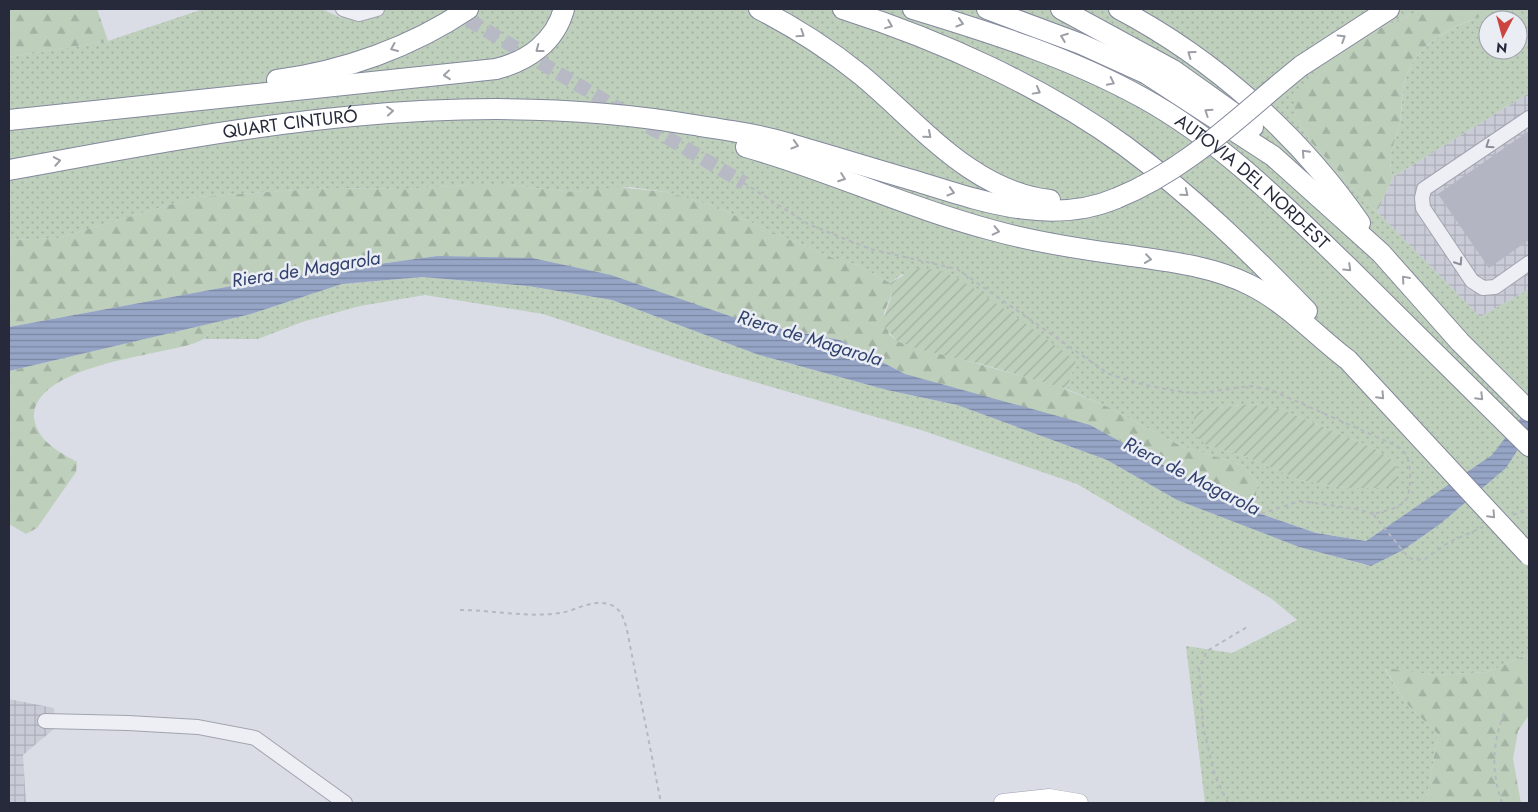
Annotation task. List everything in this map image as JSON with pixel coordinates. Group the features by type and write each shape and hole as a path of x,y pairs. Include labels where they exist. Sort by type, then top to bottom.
{"highway":[{"path":"9,120 291,78 348,65 422,36 468,9"},
{"path":"9,120 496,70 516,63 546,44 558,25 564,9"},
{"path":"759,9 804,36 860,74 932,139 982,177 1007,190 1040,199 1066,201 1117,198"},
{"path":"843,9 876,19 958,53 1038,91 1124,145 1191,198 1256,257 1338,343 1348,360"},
{"name":"AUTOVIA DEL NORD-EST","path":"913,9 1002,36 1068,63 1144,98 1182,122 1275,196 1529,446"},
{"name":"AUTOVIA DEL NORD-EST","path":"987,9 1081,44 1147,74 1273,156 1381,253 1460,342 1529,411"},
{"path":"1061,9 1149,56 1230,109 1286,155 1329,206"},
{"path":"1119,9 1200,61 1224,79 1285,132 1337,190 1381,253"},
{"path":"575,112 612,113 694,125 790,143 967,197 1021,209 1076,210 1117,198 1160,178 1188,159 1301,66 1337,40 1390,9"},
{"name":"QUART CINTURÓ","path":"9,170 180,138 272,124 392,111 444,109 575,112"},
{"path":"575,112 724,141 797,161 938,214 989,230 1053,244 1179,263 1221,274 1249,284 1282,304 1348,360 1529,555"}],"main road":[{"path":"1003,803 1049,798 1078,803"}],"street":[{"path":"343,9 359,14 377,9"},
{"path":"1529,118 1424,189 1422,198 1423,208 1472,282 1483,288 1495,287 1529,264"},
{"path":"45,721 198,727 255,738 345,803"}],"path":[{"path":"744,183 808,224 870,249 957,269 1109,374 1145,385 1182,392 1198,393 1251,386 1271,390 1395,445 1405,452 1409,462 1408,491 1405,501 1394,508 1373,514 1357,509 1300,501 1261,514"},
{"path":"1511,516 1529,508"},
{"path":"1373,514 1384,530 1408,557 1420,560 1449,542 1485,527"},
{"path":"460,610 534,614 560,613 601,603 616,607 622,614 627,630 661,803"},
{"path":"1228,803 1215,776 1202,726 1199,668 1207,651 1247,626"},
{"path":"1502,803 1495,782 1494,758 1496,736 1504,713"}],"shaded area":[{"path":"1529,93 1529,289 1480,317 1377,212 1393,177"},
{"path":"9,699 54,708 55,728 23,755 26,803 9,803"}],"green space":[{"path":"9,9 97,9 108,41 9,57"},
{"path":"203,9 322,9 341,18 348,9 1423,9 1359,38 1295,114 1310,141 1480,317 1529,289 1529,407 1493,455 1366,541 1316,533 1253,511 1258,483 1244,466 1179,445 1110,408 1067,389 1076,361 902,274 890,283 858,265 835,259 711,205 667,192 630,187 575,192 507,185 470,185 405,189 329,188 196,197 58,238 9,240 9,57 108,41","holes":["1249,404 1283,410 1375,449 1392,460 1399,471 1382,488 1346,488 1300,480 1247,457 1206,445 1201,410"]},
{"path":"1423,9 1499,9 1478,10 1478,17 1443,34 1430,43 1411,65 1405,80 1400,122 1391,155 1390,162 1393,177 1377,212 1310,141 1295,114 1294,93 1359,38"},
{"path":"1529,9 1529,93 1393,177 1390,162 1400,122 1405,81 1411,66 1419,54 1430,44 1455,27 1478,17 1478,60 1528,60 1528,10 1496,10"},
{"path":"507,185 575,192 616,187 667,192 711,205 835,259 858,265 890,283 892,293 884,313 889,334 897,341 918,349 1058,386 1110,408 1179,445 1244,466 1258,483 1253,511 1216,494 905,374 840,340 437,256 270,279 9,327 9,240 58,238 196,197 329,188 405,189"},
{"path":"916,268 938,270 958,278 1022,321 1076,361 1067,389 981,364 918,349 897,341 882,324 892,294 890,283"},
{"path":"422,277 528,286 612,300 759,355 887,390 957,405 1107,460 1177,500 1299,547 1370,566 1529,432 1529,654 1488,672 1434,675 1385,669 1405,702 1438,734 1426,803 1205,803 1186,646 1232,653 1297,620 1272,599 1077,484 921,430 706,368 543,314 425,295 360,306 302,322 258,339 204,339 216,322 251,314 342,284"},
{"path":"216,322 204,339 195,343 103,364 57,383 42,396 34,413 38,430 51,446 77,462 76,472 37,528 26,534 9,524 9,371"},
{"path":"1249,404 1283,410 1375,449 1392,460 1399,471 1395,485 1382,488 1346,488 1300,480 1247,457 1206,445 1195,435 1192,428 1195,413 1201,410"},
{"path":"1529,654 1529,715 1518,731 1513,759 1521,803 1426,803 1438,734 1405,702 1385,668 1434,675 1488,672"}],"water":[{"name":"Riera de Magarola","path":"437,256 532,258 611,275 747,322 840,340 905,374 1090,425 1216,494 1261,514 1316,533 1366,541 1492,455 1529,407 1529,432 1506,468 1440,524 1403,550 1371,566 1299,547 1177,500 1107,460 957,405 887,390 759,355 612,300 528,286 422,277 342,284 251,314 9,371 9,327 270,279"}],"building":[{"path":"1529,131 1529,240 1489,268 1438,194"}],"tunnel":[{"path":"450,9 744,183"}]}
